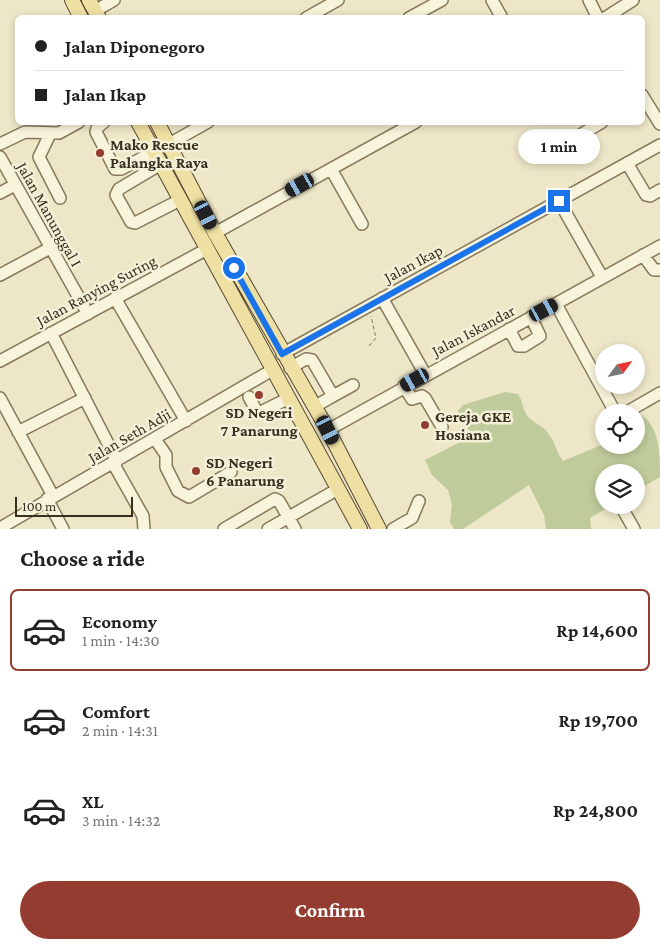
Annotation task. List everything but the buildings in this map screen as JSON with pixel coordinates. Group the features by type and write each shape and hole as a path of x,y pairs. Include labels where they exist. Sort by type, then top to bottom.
{"main road":[{"path":"72,0 80,15"},
{"path":"140,125 274,370 338,489 356,527 372,516"},
{"path":"159,125 215,233 282,354 328,430 379,529"},
{"path":"338,489 354,481"}],"street":[{"path":"95,9 114,0"},
{"path":"311,15 338,0"},
{"path":"414,15 442,0"},
{"path":"492,0 500,15"},
{"path":"589,0 596,15"},
{"path":"610,15 633,0"},
{"path":"645,101 660,124"},
{"path":"0,144 25,132 59,133 74,125"},
{"path":"100,125 96,132 115,169 158,158"},
{"path":"169,144 203,125"},
{"path":"215,233 411,125"},
{"path":"562,146 597,125"},
{"path":"50,134 39,157 60,198"},
{"name":"Jalan Ikap","path":"282,354 660,145"},
{"name":"Jalan Manunggal I","path":"0,156 88,314"},
{"path":"158,158 119,189 116,195 131,222 135,223 180,200"},
{"path":"627,163 646,195 650,196 660,190"},
{"path":"331,169 362,224"},
{"path":"0,194 15,185"},
{"path":"559,201 602,277"},
{"name":"Jalan Iskandar","path":"328,430 425,374 660,246"},
{"path":"0,275 50,248"},
{"name":"Jalan Ranying Suring","path":"0,361 207,249"},
{"path":"643,255 654,270 660,270"},
{"path":"115,298 186,421"},
{"path":"382,298 425,374"},
{"path":"556,304 612,404"},
{"path":"509,329 518,346 524,346 540,336 531,317"},
{"path":"51,333 85,398 142,516 144,529"},
{"path":"290,368 306,360 312,360 333,396"},
{"name":"Jalan Seth Adji","path":"0,528 274,370"},
{"path":"314,407 352,385"},
{"path":"404,386 412,399 422,396 425,398 442,427"},
{"path":"641,404 660,393"},
{"path":"249,397 256,410 261,412 289,398"},
{"path":"0,398 50,498 63,529"},
{"path":"18,432 85,398"},
{"path":"156,439 166,455 170,473 178,490 184,495 190,497 231,472"},
{"path":"268,529 338,489"},
{"path":"224,529 274,499 279,500 295,529"},
{"path":"393,529 412,518 419,500"},
{"path":"625,514 634,529"}],"path":[{"path":"366,306 371,315 376,338 369,346"}],"green space":[{"path":"505,392 518,394 527,416 543,427 548,433 563,461 595,448 595,454 645,454 645,418 655,433 659,450 660,477 645,486 645,464 595,464 595,514 597,514 590,518 591,529 546,529 544,515 529,485 463,529 454,529 450,522 452,505 448,490 432,475 425,460 472,436 458,411 463,405"}],"place":[{"name":"Mako Rescue Palangka Raya","path":"100,153"},
{"name":"SD Negeri 7 Panarung","path":"259,395"},
{"name":"Gereja GKE Hosiana","path":"425,425"},
{"name":"SD Negeri 6 Panarung","path":"196,471"}],"route":[{"path":"234,268 282,354 559,201"}]}
